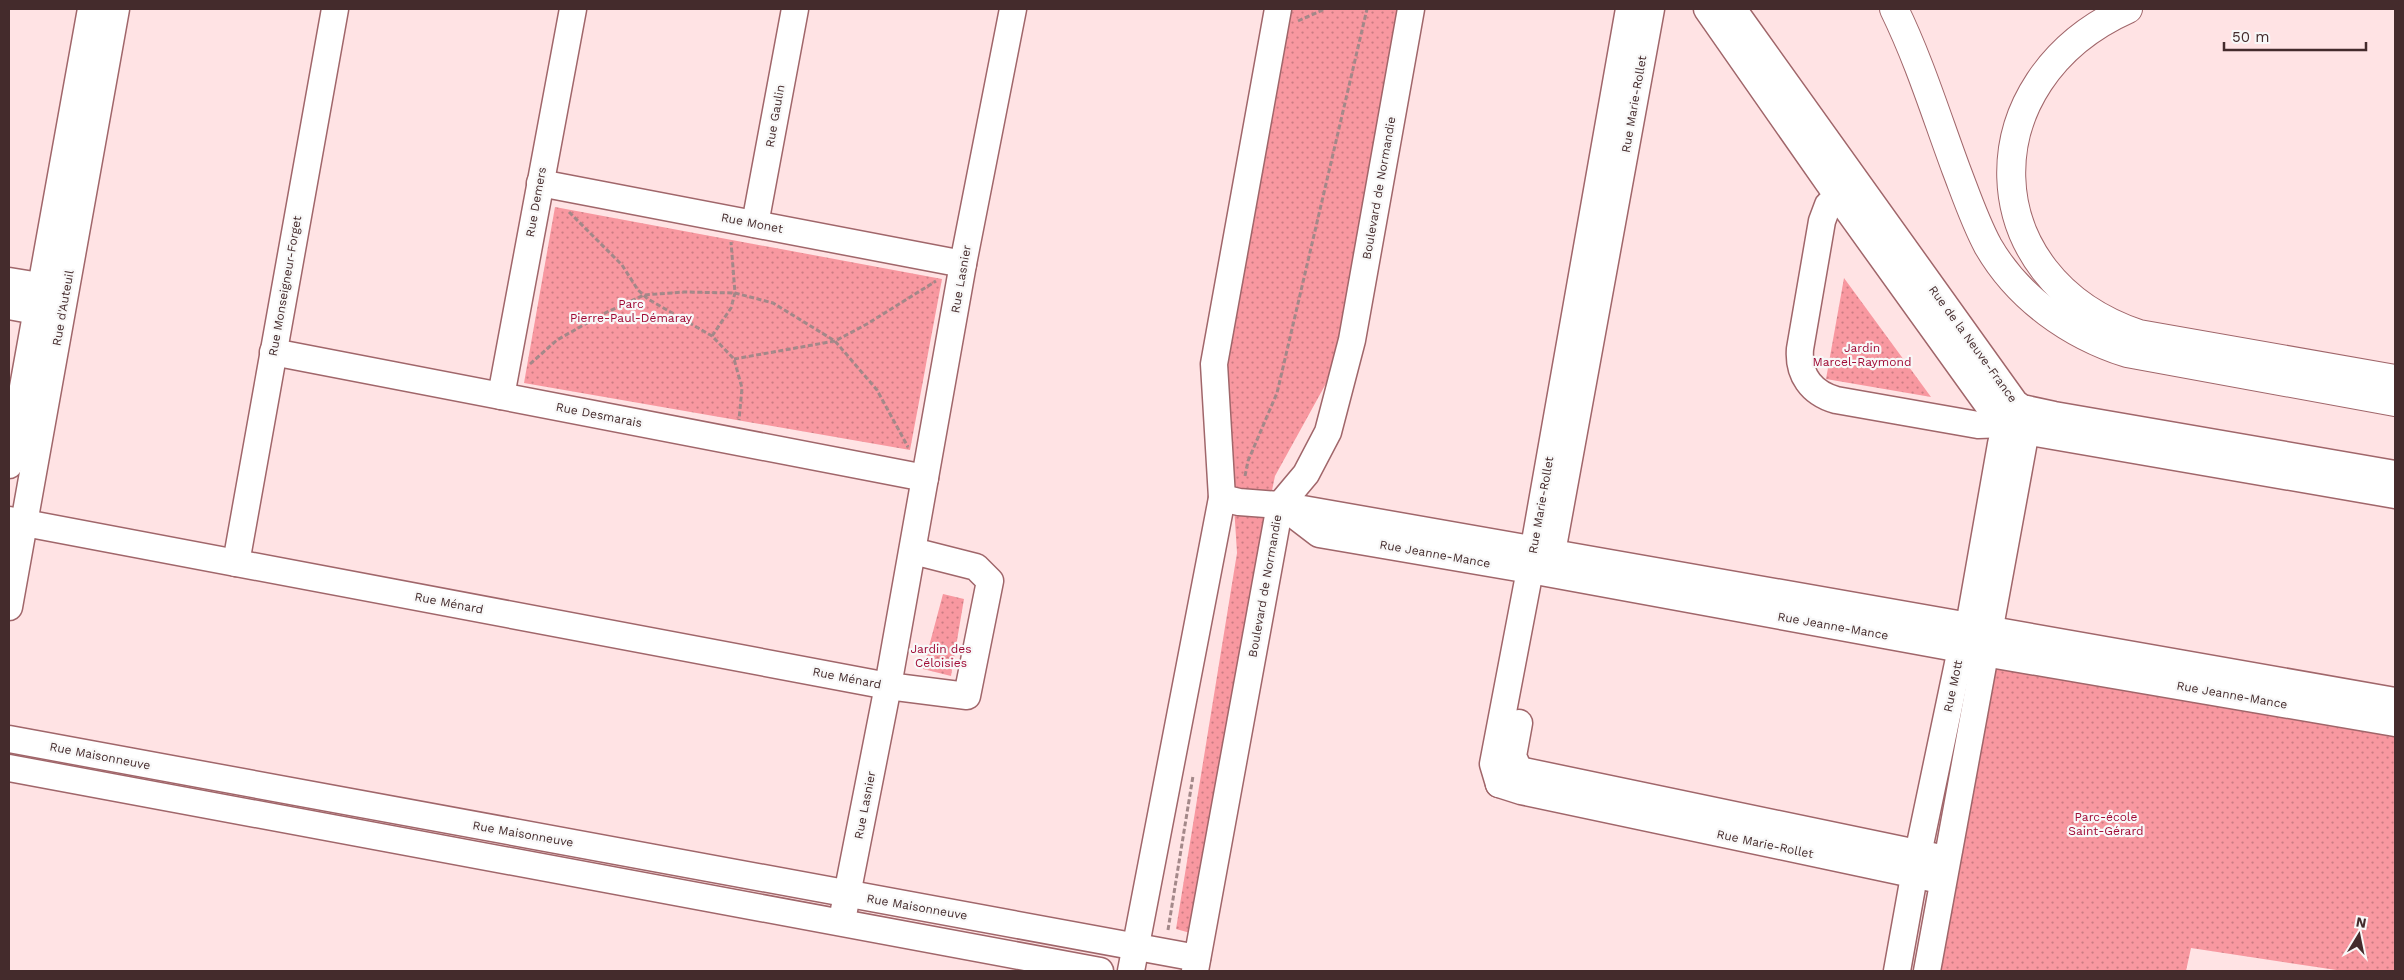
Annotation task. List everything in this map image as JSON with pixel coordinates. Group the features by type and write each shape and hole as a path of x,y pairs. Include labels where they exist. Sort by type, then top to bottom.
{"highway":[{"path":"1894,9 1971,208 1988,246 2008,274 2045,310 2087,338 2127,353 2395,402"},
{"path":"2128,9 2092,27 2056,57 2029,96 2017,126 2011,162 2013,188 2020,220 2032,251 2040,264 2082,306 2110,323 2139,334 2395,379"}],"street":[{"name":"Rue d'Auteuil","path":"9,465 92,9"},
{"name":"Rue d'Auteuil","path":"9,607 16,521 64,303 116,9"},
{"name":"Rue Monseigneur-Forget","path":"236,563 335,9"},
{"name":"Rue Demers","path":"502,393 573,9"},
{"name":"Rue Gaulin","path":"755,224 795,9"},
{"name":"Rue Lasnier","path":"841,923 888,686 964,264 1013,9"},
{"name":"Boulevard de Normandie","path":"1196,965 1280,505 1306,474 1328,432 1352,340 1411,9"},
{"name":"Rue Marie-Rollet","path":"1601,227 1628,9"},
{"name":"Rue Marie-Rollet","path":"1651,9 1601,227 1541,561 1493,764 1509,777 1521,791 1946,870"},
{"name":"Rue de la Neuve-France","path":"1707,9 2019,417"},
{"name":"Rue de la Neuve-France","path":"1733,9 1846,189"},
{"path":"1133,959 1222,498 1214,364 1285,16"},
{"name":"Rue Monet","path":"540,183 964,264"},
{"path":"1846,189 1828,206 1822,220 1800,347 1800,362 1808,382 1823,395 1836,400 1978,425 2019,417 2255,460 2395,495"},
{"path":"9,281 38,299"},
{"path":"9,306 38,299 64,303"},
{"name":"Rue Desmarais","path":"273,352 502,393 738,442 925,478"},
{"name":"Rue Mott","path":"1927,971 1946,870 1976,639 2019,417"},
{"path":"2255,460 2395,474"},
{"name":"Rue Jeanne-Mance","path":"1222,498 1239,502 1280,505 1541,561 1976,639 2395,723"},
{"name":"Rue Ménard","path":"16,521 888,686"},
{"path":"888,686 967,696 990,581 976,567 913,550"},
{"name":"Rue Jeanne-Mance","path":"1976,639 2395,701"},
{"name":"Rue Mott","path":"1897,971 1916,865 1976,639"},
{"name":"Rue Maisonneuve","path":"9,739 847,894 1133,959 1196,965"},
{"path":"9,768 1100,971"},
{"path":"187,801 192,773"},
{"path":"404,842 408,813"},
{"path":"633,884 638,855"}],"path":[{"path":"1285,16 1325,9"},
{"path":"567,210 622,265 638,290 712,336 734,359 742,388 738,442"},
{"path":"712,336 731,308 735,293 730,219"},
{"path":"734,359 835,341 867,324 964,264"},
{"path":"502,393 557,340 603,314 644,295 684,292 735,293 774,303 835,341 877,390 925,478"}],"green space":[{"path":"1290,9 1401,9 1334,369 1275,476 1254,578 1201,936 1176,929 1237,553 1225,363"},
{"name":"Parc Pierre-Paul-Démaray","path":"555,207 942,279 910,450 524,383"},
{"name":"Jardin Marcel-Raymond","path":"1844,278 1931,397 1826,379"},
{"name":"Jardin des Céloisies","path":"943,594 964,599 951,676 923,669"},
{"name":"Parc-école Saint-Gérard","path":"1986,655 2395,722 2395,971 2343,971 2191,948 2186,971 1927,971"}]}
